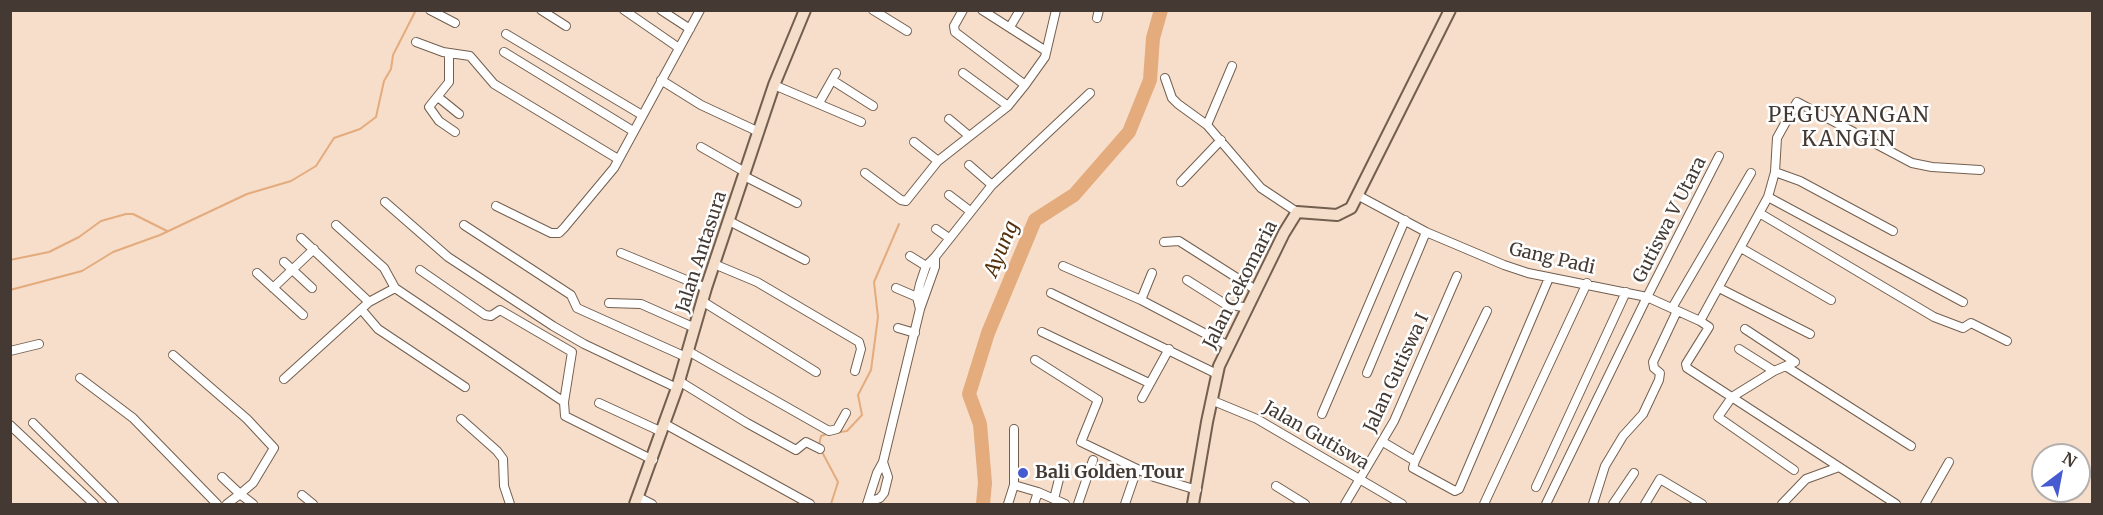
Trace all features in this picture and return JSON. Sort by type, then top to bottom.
[{"type":"street","points":[[541,10],[566,26]]},
{"type":"street","points":[[624,10],[679,48]]},
{"type":"street","points":[[661,10],[690,29]]},
{"type":"street","points":[[496,206],[551,233],[559,232],[593,195],[618,159],[700,10]]},
{"type":"street","name":"Jalan Antasura","points":[[637,501],[664,428],[706,288],[774,85],[805,10]]},
{"type":"street","points":[[873,10],[907,31]]},
{"type":"street","points":[[963,10],[954,26],[955,33],[1025,85]]},
{"type":"street","points":[[1011,27],[1020,10]]},
{"type":"street","points":[[865,173],[903,201],[938,161],[968,135],[1008,106],[1025,85],[1045,57],[1056,10]]},
{"type":"street","name":"Jalan Cekomaria","points":[[1193,504],[1217,374],[1227,345],[1245,308],[1297,212],[1343,214],[1359,196],[1450,10]]},
{"type":"street","points":[[435,11],[455,23]]},
{"type":"street","points":[[986,12],[1046,51]]},
{"type":"street","points":[[507,33],[642,115]]},
{"type":"street","points":[[416,42],[449,53],[470,56],[494,84],[618,159]]},
{"type":"street","points":[[504,52],[633,131]]},
{"type":"street","points":[[449,53],[449,82],[430,106],[430,111],[455,132]]},
{"type":"street","points":[[1207,125],[1232,66]]},
{"type":"street","points":[[963,73],[1008,106]]},
{"type":"street","points":[[819,103],[834,77],[873,106]]},
{"type":"street","points":[[1166,78],[1172,98],[1207,125],[1261,188],[1297,212]]},
{"type":"street","points":[[662,80],[701,105],[759,132]]},
{"type":"street","points":[[774,85],[861,122]]},
{"type":"street","points":[[920,309],[917,297],[926,266],[992,185],[1090,93]]},
{"type":"street","points":[[438,96],[459,114]]},
{"type":"street","points":[[1700,321],[1761,214],[1768,198],[1774,172],[1777,138],[1797,102],[1912,163],[1932,168],[1980,170]]},
{"type":"street","points":[[949,119],[968,135]]},
{"type":"street","points":[[1181,182],[1221,140]]},
{"type":"street","points":[[914,142],[938,161]]},
{"type":"street","points":[[700,147],[797,203]]},
{"type":"street","name":"Gutiswa V Utara","points":[[1546,504],[1719,156]]},
{"type":"street","points":[[969,165],[992,185]]},
{"type":"street","points":[[1774,172],[1800,181],[1893,231]]},
{"type":"street","points":[[1593,504],[1605,466],[1623,436],[1643,414],[1659,380],[1660,373],[1654,368],[1653,362],[1675,309],[1751,173]]},
{"type":"street","points":[[949,195],[970,211]]},
{"type":"street","name":"Gang Padi","points":[[1359,196],[1426,232],[1528,273],[1647,297],[1700,321],[1709,327],[1686,366],[1732,397]]},
{"type":"street","points":[[1768,198],[1963,302]]},
{"type":"street","points":[[385,202],[448,257],[584,344],[678,385],[796,450],[806,442],[820,449]]},
{"type":"street","points":[[1761,214],[1934,317],[1963,328],[1971,323],[2007,341]]},
{"type":"street","points":[[1322,414],[1405,220]]},
{"type":"street","points":[[729,221],[805,260]]},
{"type":"street","points":[[336,225],[384,268],[395,288],[564,402]]},
{"type":"street","points":[[464,225],[571,296],[577,308],[687,354],[829,431],[837,429],[846,413]]},
{"type":"street","points":[[936,229],[949,238]]},
{"type":"street","points":[[1367,373],[1426,232]]},
{"type":"street","points":[[301,237],[369,302]]},
{"type":"street","points":[[1164,242],[1179,242],[1256,290]]},
{"type":"street","points":[[1741,248],[1831,300]]},
{"type":"street","points":[[273,288],[314,249]]},
{"type":"street","points":[[621,253],[706,288]]},
{"type":"street","points":[[910,256],[926,266]]},
{"type":"street","points":[[868,503],[877,473],[883,462],[920,309],[935,267],[935,257]]},
{"type":"street","points":[[284,262],[312,288]]},
{"type":"street","points":[[714,264],[757,282],[859,342],[861,349],[855,370]]},
{"type":"street","points":[[1063,266],[1141,300],[1227,345]]},
{"type":"street","points":[[420,270],[484,315],[491,316],[500,310],[572,352],[564,402],[567,417],[653,460]]},
{"type":"street","points":[[257,273],[303,315]]},
{"type":"street","points":[[1141,300],[1152,273]]},
{"type":"street","name":"Jalan Gutiswa I","points":[[1344,504],[1383,442],[1457,276]]},
{"type":"street","points":[[1487,311],[1413,468],[1455,491],[1459,489],[1501,396],[1549,278]]},
{"type":"street","points":[[1187,280],[1225,304],[1245,308]]},
{"type":"street","points":[[1484,504],[1587,284]]},
{"type":"street","points":[[284,379],[369,302],[395,288]]},
{"type":"street","points":[[896,288],[917,297]]},
{"type":"street","points":[[1719,288],[1810,334]]},
{"type":"street","points":[[1536,487],[1626,292]]},
{"type":"street","points":[[1052,293],[1217,374]]},
{"type":"street","points":[[702,301],[816,372]]},
{"type":"street","points":[[609,303],[640,304],[695,328]]},
{"type":"street","points":[[361,309],[378,329],[465,387]]},
{"type":"street","points":[[898,328],[915,333]]},
{"type":"street","points":[[1745,329],[1795,359],[1794,363],[1774,371],[1732,397],[1719,412],[1719,419],[1794,470]]},
{"type":"street","points":[[1042,332],[1149,383]]},
{"type":"street","points":[[10,351],[39,344]]},
{"type":"street","points":[[1142,398],[1168,349]]},
{"type":"street","points":[[1739,349],[1774,371]]},
{"type":"street","points":[[173,355],[247,419],[274,448],[253,483],[227,504]]},
{"type":"street","points":[[1035,360],[1098,400],[1081,442],[1137,469],[1197,490]]},
{"type":"street","points":[[1787,367],[1911,446]]},
{"type":"street","points":[[80,378],[133,418],[217,504]]},
{"type":"street","points":[[1732,397],[1896,504]]},
{"type":"street","name":"Jalan Gutiswa","points":[[1211,400],[1257,419],[1402,504]]},
{"type":"street","points":[[599,403],[664,428],[810,504]]},
{"type":"street","points":[[461,419],[502,459],[504,486],[510,504]]},
{"type":"street","points":[[33,423],[114,504]]},
{"type":"street","points":[[10,425],[94,504]]},
{"type":"street","points":[[1008,504],[1014,485],[1014,429]]},
{"type":"street","points":[[1383,442],[1415,461]]},
{"type":"street","points":[[1078,504],[1093,460]]},
{"type":"street","points":[[868,503],[880,498],[884,493],[888,477],[883,462]]},
{"type":"street","points":[[1925,504],[1949,462]]},
{"type":"street","points":[[1054,499],[1062,467]]},
{"type":"street","points":[[1782,504],[1806,479],[1839,467]]},
{"type":"street","points":[[1125,504],[1137,469]]},
{"type":"street","points":[[1613,504],[1634,473]]},
{"type":"street","points":[[222,477],[254,504]]},
{"type":"street","points":[[1645,504],[1660,479],[1702,504]]},
{"type":"street","points":[[1014,485],[1038,492],[1065,504]]},
{"type":"street","points":[[1276,486],[1305,504]]},
{"type":"street","points":[[1034,504],[1038,492]]},
{"type":"street","points":[[302,495],[313,504]]},
{"type":"street","points":[[637,501],[652,504]]},
{"type":"waterway","points":[[10,290],[82,271],[113,252],[160,235],[247,194],[291,181],[316,166],[334,138],[360,129],[376,117],[384,81],[391,69],[393,55],[416,10]]},
{"type":"waterway","name":"Ayung","points":[[983,504],[985,483],[980,424],[969,394],[988,333],[1035,220],[1074,195],[1129,132],[1150,80],[1153,38],[1161,10]]},
{"type":"waterway","points":[[10,260],[49,252],[79,237],[101,221],[126,214],[133,214],[167,231]]},
{"type":"waterway","points":[[834,433],[847,431],[862,415],[858,395],[871,370],[878,317],[874,282],[899,224]]},
{"type":"waterway","points":[[819,445],[821,436],[829,433]]},
{"type":"waterway","points":[[821,450],[838,482],[831,504]]},
{"type":"place","name":"Bali Golden Tour","points":[[1023,473]]},
{"type":"district","name":"PEGUYANGAN KANGIN","points":[[1849,128]]}]
